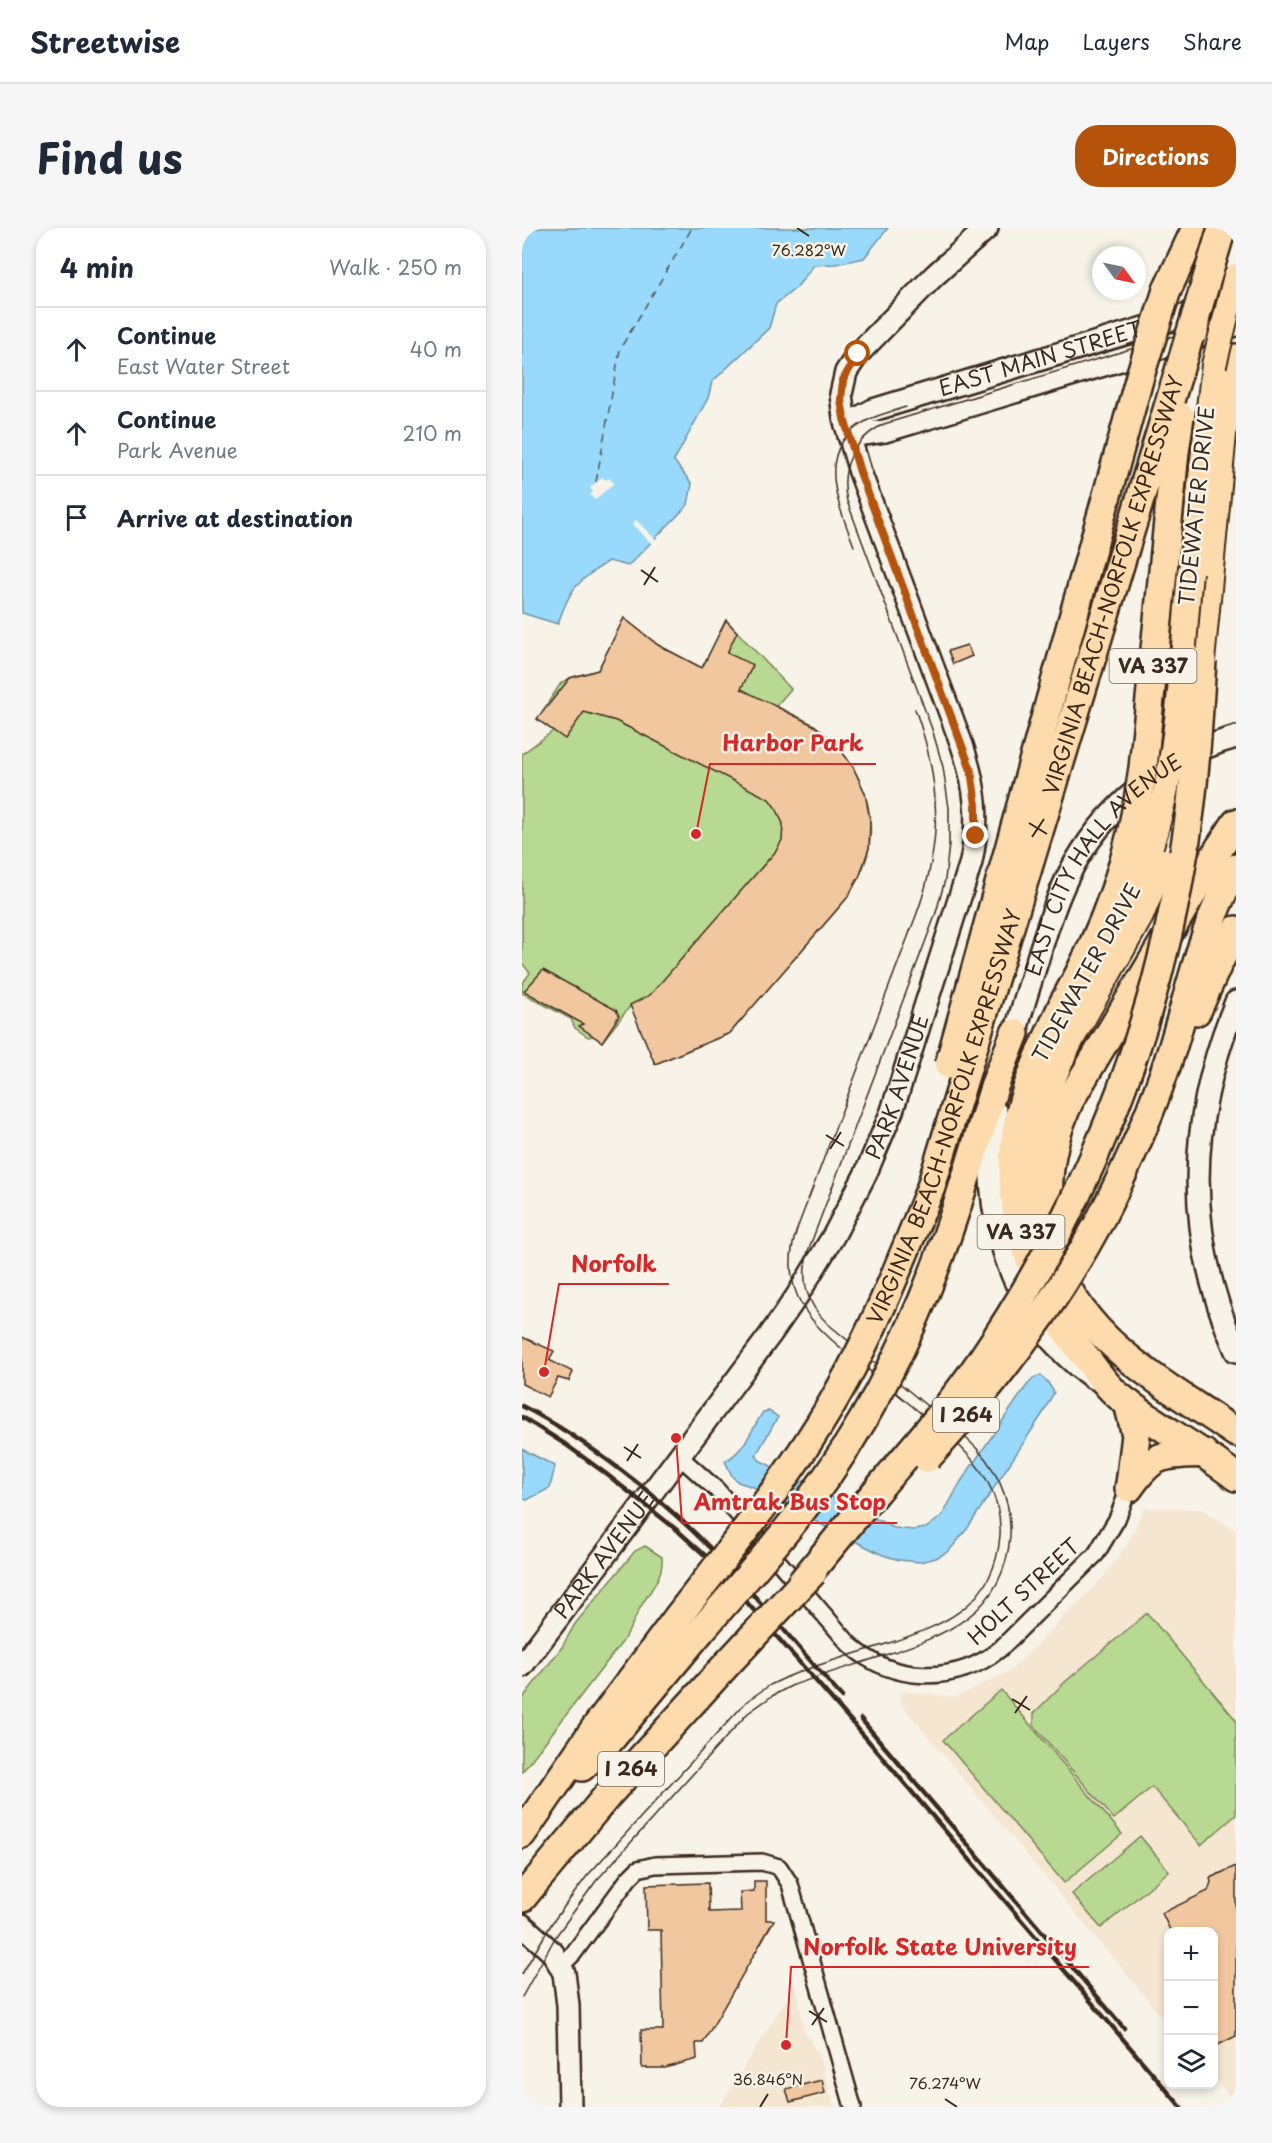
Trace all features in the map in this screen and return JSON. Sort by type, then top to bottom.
[{"type":"highway","points":[[886,1295],[1140,376],[1167,290],[1196,228]]},
{"type":"highway","name":"I 264","points":[[1196,315],[1222,228]]},
{"type":"highway","name":"VA 337","points":[[1072,1009],[1086,962],[1120,878],[1136,813],[1143,768],[1174,452],[1196,315]]},
{"type":"highway","name":"VIRGINIA BEACH-NORFOLK EXPRESSWAY","points":[[529,1823],[595,1728],[688,1626],[755,1516],[824,1417],[854,1364],[886,1295],[931,1187],[1196,315]]},
{"type":"highway","points":[[801,1583],[934,1423],[984,1357],[1046,1256],[1101,1142],[1137,1047],[1159,974],[1173,912],[1191,806],[1202,661]]},
{"type":"highway","name":"VA 337","points":[[1058,1268],[1048,1197],[1052,1153],[1063,1116],[1236,823]]},
{"type":"highway","name":"I 264","points":[[530,1888],[613,1788],[801,1583],[886,1503],[984,1394],[1046,1310],[1099,1222],[1123,1174],[1153,1103],[1171,1051],[1205,936],[1219,899],[1236,868]]},
{"type":"highway","points":[[1153,1103],[1236,930]]},
{"type":"highway","name":"TIDEWATER DRIVE","points":[[1072,1009],[1044,1045],[1027,1086],[1016,1130],[1013,1174],[1017,1218],[1029,1258],[1055,1315],[1080,1351],[1123,1399],[1236,1477]]},
{"type":"highway","points":[[688,1626],[793,1522],[831,1471],[881,1390],[910,1331],[937,1266],[995,1084],[1015,1033]]},
{"type":"highway","name":"TIDEWATER DRIVE","points":[[1058,1268],[1089,1319],[1116,1348],[1236,1432]]},
{"type":"highway","points":[[1123,1399],[1136,1436],[1129,1488]]},
{"type":"highway","points":[[1129,1488],[1152,1460],[1168,1456],[1204,1453]]},
{"type":"main road","name":"PARK AVENUE","points":[[522,1666],[797,1296],[825,1252],[858,1191],[901,1086],[974,849],[977,812],[971,770],[860,472],[848,431],[841,394],[843,380],[852,363],[867,345],[934,276],[987,228]]},
{"type":"main road","name":"TIDEWATER DRIVE","points":[[1072,1009],[1141,916],[1164,858],[1178,801],[1202,661],[1200,573],[1202,450],[1230,360],[1236,276]]},
{"type":"main road","name":"EAST MAIN STREET","points":[[848,431],[873,410],[1236,300]]},
{"type":"main road","name":"EAST MAIN STREET","points":[[848,431],[885,431],[1236,325]]},
{"type":"main road","name":"TIDEWATER DRIVE","points":[[1058,1268],[1047,1244],[1036,1206],[1035,1147],[1039,1117],[1059,1061],[1072,1009],[1120,920],[1140,876],[1156,831],[1166,786],[1200,573]]},
{"type":"main road","name":"EAST CITY HALL AVENUE","points":[[1123,1399],[1068,1358],[1037,1321],[1020,1292],[1001,1240],[992,1196],[992,1143],[998,1104],[1015,1033],[1054,909],[1068,876],[1095,833],[1127,798],[1164,770],[1200,750],[1236,737]]},
{"type":"main road","points":[[1236,1002],[1220,1046],[1207,1095],[1198,1145],[1197,1188],[1198,1212],[1207,1266],[1219,1310],[1236,1351]]},
{"type":"main road","points":[[522,1925],[553,1953],[561,1966],[567,1993],[570,2107]]},
{"type":"street","name":"HOLT STREET","points":[[679,1456],[717,1490],[831,1625],[855,1650],[875,1664],[899,1672],[915,1674],[935,1675],[962,1671],[983,1661],[1000,1649],[1096,1554],[1117,1519],[1129,1488]]},
{"type":"street","points":[[561,1966],[573,1954],[638,1869],[655,1865],[770,1863],[779,1867],[790,1884],[853,2107]]},
{"type":"shaded area","points":[[1144,1508],[1201,1509],[1236,1531],[1236,2104],[1218,2082],[1218,1927],[1164,1927],[1164,2019],[901,1704],[901,1691],[956,1697],[1010,1671],[1101,1580],[1127,1545]]},
{"type":"shaded area","points":[[796,1984],[804,2030],[821,2060],[834,2107],[719,2107]]},
{"type":"green space","points":[[624,618],[658,645],[702,668],[726,620],[791,689],[776,706],[817,727],[830,738],[851,765],[866,796],[871,830],[866,861],[847,898],[730,1033],[655,1064],[631,1005],[602,1042],[593,1036],[588,1037],[575,1028],[571,1019],[522,993],[522,984],[530,973],[522,963],[522,754],[553,731],[537,719],[561,683],[598,670]]},
{"type":"green space","points":[[645,1546],[662,1557],[662,1565],[654,1586],[623,1641],[522,1772],[522,1699],[562,1647],[575,1624],[635,1551]]},
{"type":"green space","points":[[1147,1613],[1236,1720],[1236,1815],[1201,1845],[1152,1787],[1114,1819],[1034,1726],[1034,1713],[1065,1682]]},
{"type":"green space","points":[[1001,1690],[1122,1834],[1064,1883],[943,1740]]},
{"type":"green space","points":[[1140,1836],[1169,1871],[1101,1928],[1072,1894]]},
{"type":"water","points":[[522,228],[888,228],[864,258],[836,264],[814,265],[797,287],[776,304],[769,328],[712,382],[708,398],[674,461],[692,484],[688,505],[628,566],[609,561],[582,580],[571,593],[558,624],[522,613]]},
{"type":"water","points":[[1040,1375],[1054,1392],[1043,1413],[967,1529],[949,1551],[936,1558],[920,1562],[899,1560],[883,1555],[818,1523],[762,1490],[738,1482],[732,1476],[725,1461],[732,1457],[747,1440],[763,1412],[769,1411],[778,1417],[756,1455],[759,1460],[894,1528],[913,1530],[926,1528],[942,1516],[960,1483],[1025,1388],[1033,1378]]},
{"type":"water","points":[[522,1449],[555,1466],[550,1488],[527,1500],[522,1499]]},
{"type":"pier","points":[[602,477],[606,480],[609,478],[614,483],[595,500],[590,495],[593,492],[590,488]]},
{"type":"pier","points":[[636,520],[657,541],[653,545],[632,524]]},
{"type":"building","points":[[624,618],[658,645],[702,668],[726,620],[737,632],[727,653],[753,665],[741,689],[815,726],[837,745],[853,767],[865,793],[870,820],[869,848],[860,875],[847,898],[730,1033],[655,1064],[630,1005],[650,995],[776,851],[782,840],[783,824],[769,799],[616,721],[584,712],[565,739],[537,719],[570,678],[598,670]]},
{"type":"building","points":[[967,645],[972,656],[953,664],[948,651]]},
{"type":"building","points":[[543,970],[616,1010],[619,1016],[602,1042],[579,1026],[583,1024],[524,991]]},
{"type":"building","points":[[522,1337],[554,1351],[549,1360],[573,1372],[569,1381],[558,1378],[548,1397],[522,1384]]},
{"type":"building","points":[[1236,1866],[1236,2036],[1218,2045],[1218,1927],[1169,1927],[1162,1913],[1208,1891],[1210,1878]]},
{"type":"building","points":[[754,1881],[766,1881],[766,1920],[774,1920],[703,2043],[696,2043],[697,2059],[665,2068],[642,2068],[641,2030],[663,2030],[661,1930],[647,1930],[646,1885],[708,1883],[709,1912],[741,1911],[740,1892],[754,1891]]},
{"type":"building","points":[[822,2080],[825,2093],[790,2102],[786,2089]]},
{"type":"ferry route","points":[[596,482],[620,349],[692,228]]},
{"type":"tram line","points":[[522,1997],[556,1936],[596,1881],[748,1713],[791,1686],[906,1648],[949,1629],[984,1603],[996,1585],[1005,1563],[1010,1536],[1008,1508],[1000,1483],[986,1459],[967,1439],[828,1324],[814,1308],[805,1282],[808,1251],[935,916],[945,880],[949,844],[949,808],[943,767],[932,729],[847,501],[845,477],[851,456],[864,438],[884,424],[1236,317]]},
{"type":"tram line","points":[[854,546],[836,493],[835,460],[841,444],[852,431],[870,419],[906,407]]},
{"type":"tram line","points":[[522,1974],[552,1923],[587,1876],[747,1701],[770,1685],[787,1677],[905,1638],[945,1621],[962,1610],[976,1596],[988,1580],[996,1560],[1000,1520],[993,1492],[979,1468],[950,1437],[835,1343],[820,1328],[797,1295],[792,1276],[791,1254],[797,1229],[917,913],[931,861],[935,836],[934,786],[924,735],[915,709]]},
{"type":"railway","points":[[522,1406],[598,1453],[694,1532],[731,1569],[842,1697]]},
{"type":"railway","points":[[522,1417],[605,1473],[677,1530],[708,1558],[865,1737],[1181,2107]]},
{"type":"railway","points":[[861,1719],[1124,2028]]},
{"type":"place","name":"Harbor Park","points":[[696,834]]},
{"type":"place","name":"Norfolk","points":[[544,1372]]},
{"type":"place","name":"Amtrak Bus Stop","points":[[676,1438]]},
{"type":"place","name":"Norfolk State University","points":[[786,2045]]},
{"type":"route","points":[[858,354],[843,380],[842,411],[860,472],[971,770],[976,805],[976,836]]}]
